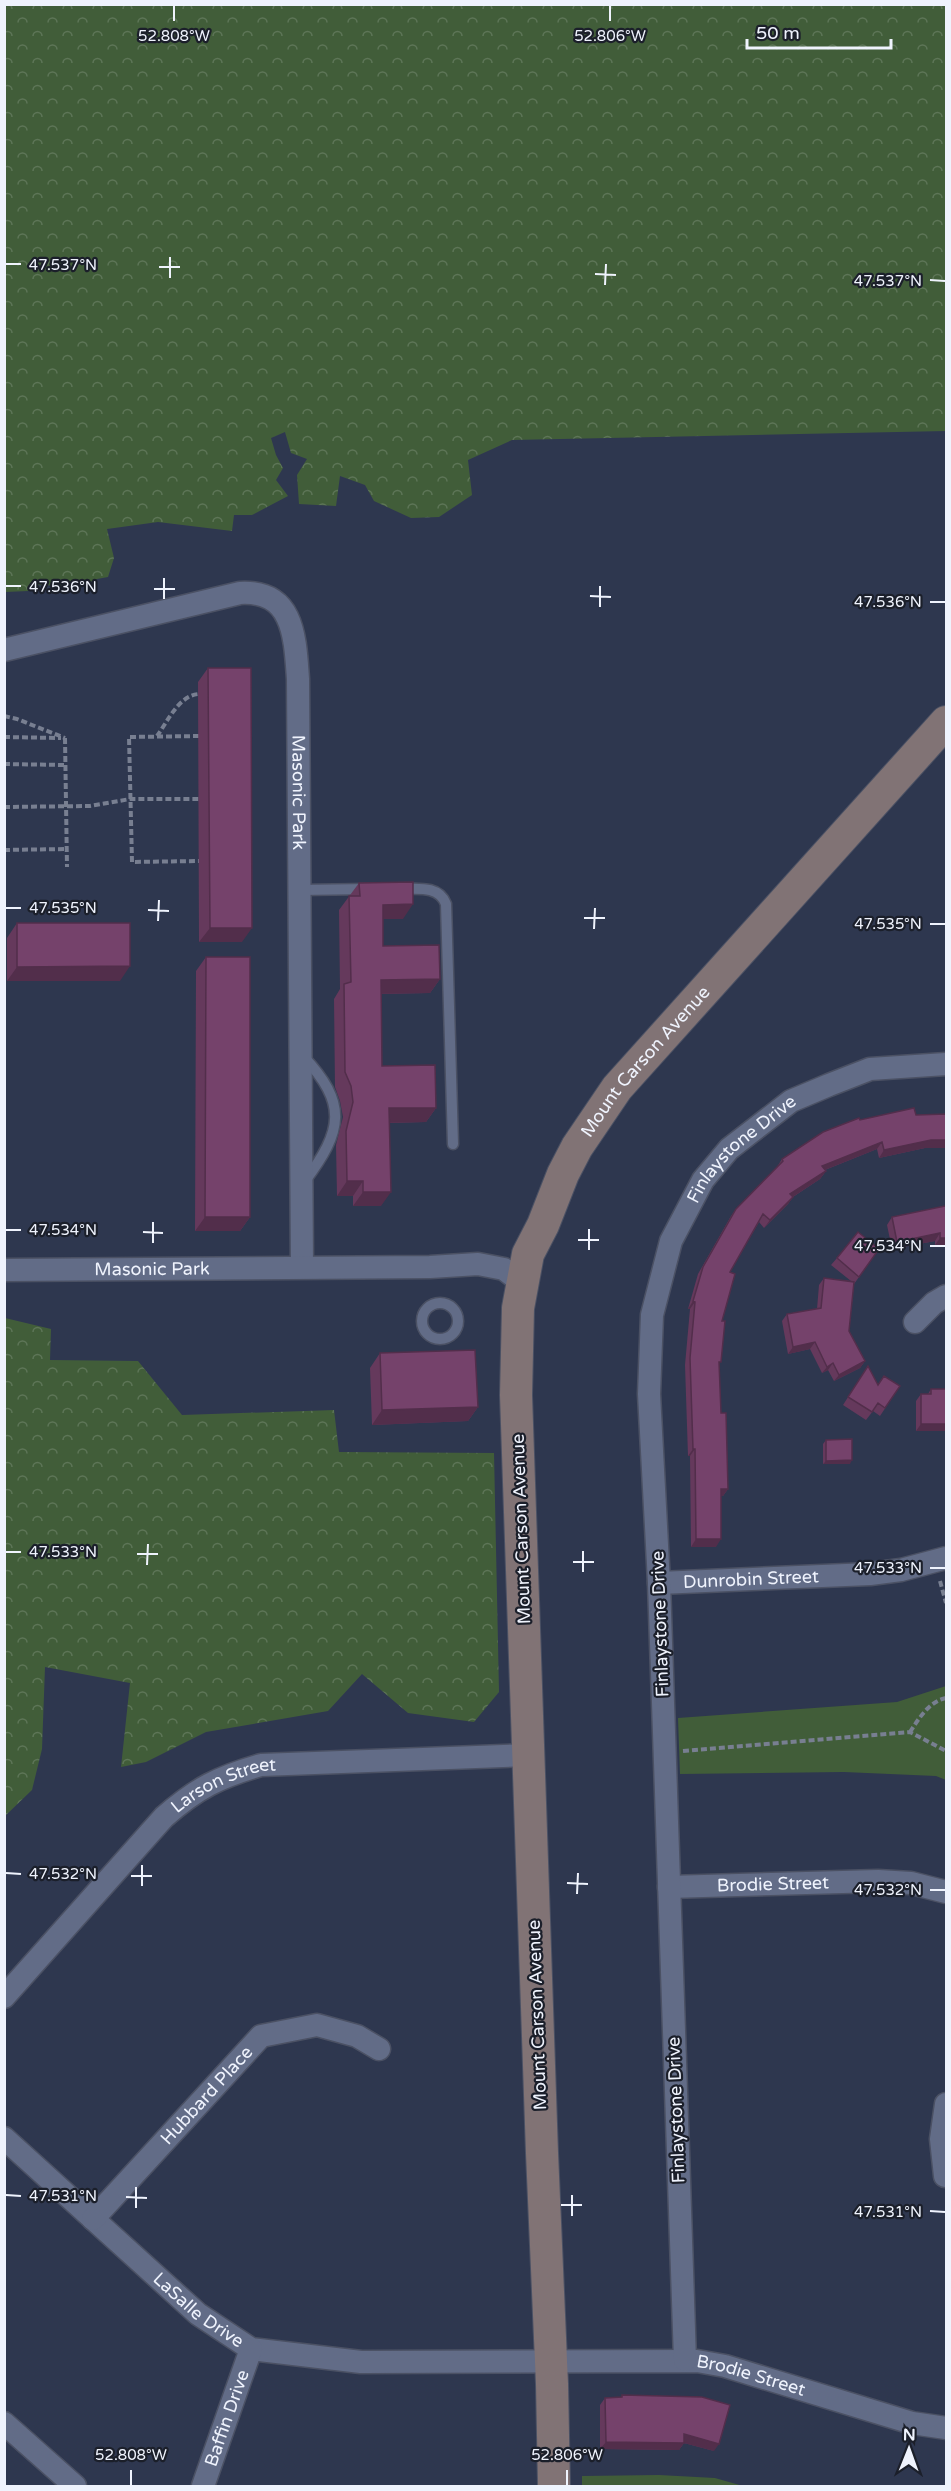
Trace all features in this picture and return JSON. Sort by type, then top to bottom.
[{"type":"main road","name":"Mount Carson Avenue","points":[[554,2487],[516,1395],[516,1351],[522,1284],[528,1254],[543,1225],[563,1174],[593,1119],[616,1088],[946,722]]},
{"type":"street","name":"Masonic Park","points":[[4,650],[223,595],[250,592],[277,602],[288,619],[296,655],[302,1267]]},
{"type":"street","name":"Finlaystone Drive","points":[[685,2360],[659,1583],[649,1394],[652,1315],[671,1241],[703,1180],[729,1149],[791,1101],[870,1069],[946,1064]]},
{"type":"street","name":"Masonic Park","points":[[4,1270],[430,1267],[478,1264],[504,1269],[522,1284]]},
{"type":"street","points":[[915,1322],[934,1303],[946,1296]]},
{"type":"street","name":"Dunrobin Street","points":[[659,1583],[870,1574],[901,1570],[946,1558]]},
{"type":"street","name":"Larson Street","points":[[4,1997],[164,1817],[188,1795],[225,1775],[261,1765],[529,1755]]},
{"type":"street","name":"Brodie Street","points":[[669,1887],[878,1881],[911,1883],[946,1892]]},
{"type":"street","name":"Hubbard Place","points":[[93,2219],[261,2036],[317,2025],[357,2036],[379,2049]]},
{"type":"street","points":[[945,2176],[941,2139],[946,2104]]},
{"type":"street","name":"LaSalle Drive","points":[[4,2138],[198,2314],[250,2349],[362,2362],[551,2362]]},
{"type":"street","name":"Baffin Drive","points":[[203,2487],[250,2349]]},
{"type":"street","name":"Brodie Street","points":[[551,2362],[685,2360],[718,2364],[912,2423],[946,2428]]},
{"type":"street","points":[[4,2423],[75,2487]]},
{"type":"lane","points":[[299,890],[432,890],[441,895],[446,904],[453,1144]]},
{"type":"lane","points":[[300,1053],[329,1090],[334,1122],[331,1142],[301,1186]]},
{"type":"path","points":[[157,736],[184,699],[190,695],[199,694]]},
{"type":"path","points":[[4,716],[65,738]]},
{"type":"path","points":[[199,736],[129,736],[132,862],[199,861]]},
{"type":"path","points":[[4,737],[65,738]]},
{"type":"path","points":[[65,738],[66,867]]},
{"type":"path","points":[[4,764],[65,765]]},
{"type":"path","points":[[4,807],[90,806],[130,799],[199,799]]},
{"type":"path","points":[[4,850],[66,849]]},
{"type":"path","points":[[910,1732],[923,1712],[946,1698]]},
{"type":"path","points":[[664,1753],[910,1732],[946,1751]]},
{"type":"green space","points":[[5,4],[946,5],[946,431],[512,440],[468,460],[472,495],[439,517],[411,518],[374,501],[365,485],[340,476],[336,506],[299,504],[297,475],[307,459],[291,453],[285,432],[271,438],[283,468],[276,480],[288,496],[252,515],[234,515],[232,531],[158,522],[107,529],[114,558],[108,577],[81,586],[34,585],[28,591],[5,592]]},
{"type":"green space","points":[[5,1318],[51,1329],[50,1360],[138,1361],[182,1415],[334,1410],[339,1452],[494,1453],[499,1692],[474,1722],[408,1713],[362,1674],[328,1711],[206,1732],[146,1762],[121,1767],[130,1683],[45,1667],[42,1749],[32,1790],[5,1816]]},
{"type":"green space","points":[[946,1686],[946,1780],[936,1776],[844,1772],[680,1774],[678,1718],[897,1702]]},
{"type":"green space","points":[[659,2475],[715,2478],[743,2486],[582,2486],[582,2476]]},
{"type":"building","points":[[208,668],[251,668],[252,928],[210,928]]},
{"type":"building","points":[[413,882],[413,904],[383,905],[383,946],[439,945],[440,979],[381,980],[382,1066],[435,1065],[436,1108],[389,1108],[391,1192],[363,1192],[363,1181],[347,1181],[346,1131],[353,1102],[351,1086],[345,1072],[344,984],[351,982],[349,896],[360,896],[359,883]]},
{"type":"building","points":[[17,923],[130,923],[130,966],[17,967]]},
{"type":"building","points":[[206,957],[250,957],[250,1217],[205,1217]]},
{"type":"building","points":[[914,1108],[916,1115],[946,1114],[946,1140],[931,1140],[884,1150],[882,1142],[822,1166],[826,1171],[790,1194],[793,1197],[770,1220],[763,1214],[730,1272],[735,1274],[722,1321],[725,1321],[721,1362],[719,1362],[721,1413],[726,1413],[728,1489],[721,1489],[721,1539],[696,1539],[695,1449],[693,1449],[690,1358],[695,1302],[693,1301],[703,1267],[736,1209],[783,1161],[782,1159],[823,1132],[859,1118],[860,1120]]},
{"type":"building","points":[[946,1206],[946,1238],[940,1238],[940,1233],[897,1242],[892,1217]]},
{"type":"building","points":[[858,1232],[879,1249],[859,1277],[837,1258]]},
{"type":"building","points":[[824,1278],[854,1282],[849,1331],[865,1361],[839,1375],[833,1363],[827,1367],[815,1342],[793,1347],[787,1314],[821,1308]]},
{"type":"building","points":[[475,1350],[478,1407],[382,1410],[380,1353]]},
{"type":"building","points":[[868,1366],[878,1385],[884,1376],[900,1386],[885,1408],[878,1403],[872,1412],[848,1397]]},
{"type":"building","points":[[931,1389],[946,1389],[946,1424],[921,1424],[921,1394],[931,1394]]},
{"type":"building","points":[[852,1439],[852,1460],[826,1461],[826,1440]]},
{"type":"building","points":[[622,2395],[702,2397],[730,2405],[719,2444],[684,2434],[684,2443],[606,2442],[605,2398],[622,2397]]}]
